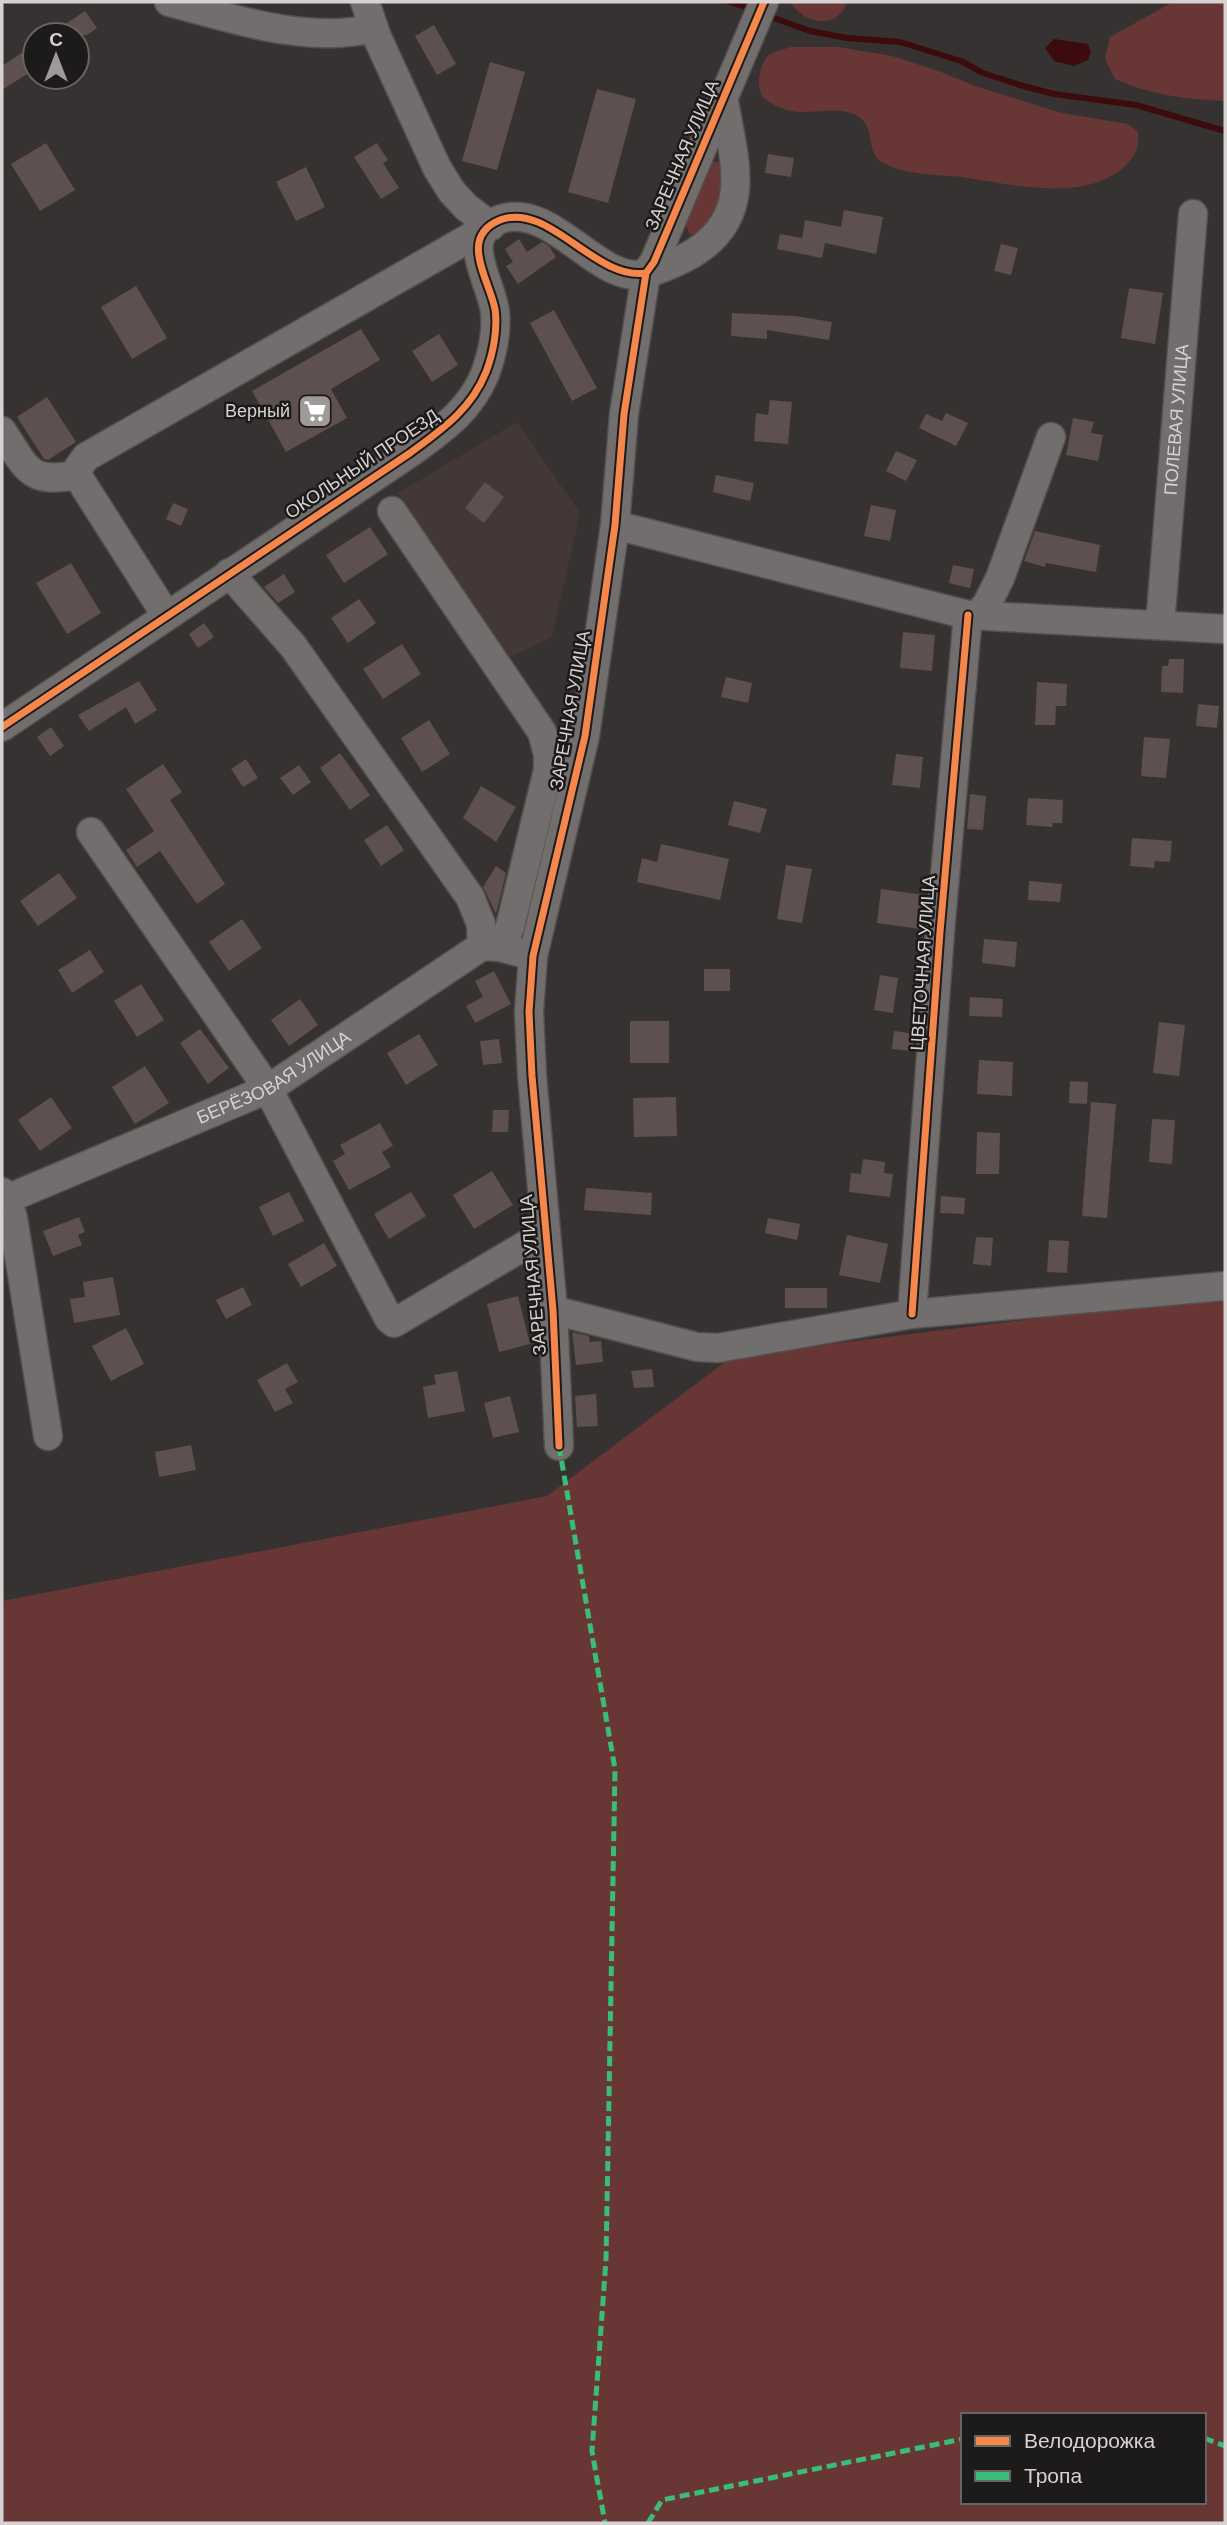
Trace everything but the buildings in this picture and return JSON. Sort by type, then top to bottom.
[{"type":"street","points":[[169,2],[260,25],[316,33],[374,29]]},
{"type":"street","points":[[365,2],[374,29],[437,168],[452,192],[488,228]]},
{"type":"street","name":"ЗАРЕЧНАЯ УЛИЦА","points":[[559,1446],[553,1310],[532,1076],[529,1012],[533,956],[585,736],[615,525],[625,414],[646,273],[654,262],[764,2]]},
{"type":"street","points":[[166,615],[77,475],[78,468],[86,457],[502,219],[523,218],[547,225],[617,270],[635,275],[687,257],[712,241],[735,203],[736,183],[724,101]]},
{"type":"street","name":"ПОЛЕВАЯ УЛИЦА","points":[[1160,625],[1193,215]]},
{"type":"street","name":"ОКОЛЬНЫЙ ПРОЕЗД","points":[[2,727],[453,422],[474,398],[486,372],[495,339],[495,312],[489,285],[478,258],[477,246],[488,228]]},
{"type":"street","points":[[2,431],[29,470],[38,477],[54,479],[77,475]]},
{"type":"street","points":[[973,616],[987,604],[1000,578],[1051,437]]},
{"type":"street","points":[[392,511],[542,732],[548,754],[548,770],[513,914],[491,947]]},
{"type":"street","points":[[615,525],[973,616],[1225,629]]},
{"type":"street","points":[[229,573],[293,646],[470,897],[491,947]]},
{"type":"street","name":"ЦВЕТОЧНАЯ УЛИЦА","points":[[912,1314],[940,932],[973,616]]},
{"type":"street","points":[[91,832],[268,1089],[389,1319],[394,1323],[546,1233]]},
{"type":"street","points":[[491,947],[533,956]]},
{"type":"street","name":"БЕРЁЗОВАЯ УЛИЦА","points":[[3,1198],[268,1089],[464,956],[491,947]]},
{"type":"street","points":[[3,1198],[13,1218],[48,1436]]},
{"type":"street","points":[[553,1310],[697,1347],[718,1348],[912,1314],[1225,1286]]},
{"type":"shaded area","points":[[790,2],[847,3],[835,18],[820,21],[796,10]]},
{"type":"shaded area","points":[[1173,2],[1225,2],[1225,101],[1168,95],[1115,79],[1105,59],[1110,37]]},
{"type":"shaded area","points":[[1054,39],[1088,44],[1091,51],[1088,60],[1074,66],[1054,61],[1045,48]]},
{"type":"shaded area","points":[[791,47],[838,47],[892,56],[1061,113],[1128,124],[1138,132],[1136,150],[1126,165],[1109,177],[1069,188],[1025,187],[902,170],[877,158],[865,123],[851,113],[795,112],[764,98],[759,87],[763,62],[770,54]]},
{"type":"shaded area","points":[[712,162],[721,162],[730,170],[711,227],[690,235],[685,222],[701,178]]},
{"type":"shaded area","points":[[517,422],[580,513],[552,637],[510,657],[398,493]]},
{"type":"shaded area","points":[[1225,1295],[1225,2523],[2,2523],[2,1601],[547,1496],[733,1356]]},
{"type":"waterway","points":[[730,2],[755,10]]},
{"type":"waterway","points":[[768,16],[810,31],[847,38],[900,42],[961,61],[983,73],[1023,86],[1054,94],[1136,105],[1225,131]]},
{"type":"marked path","points":[[559,1446],[615,1769],[606,2260],[592,2451],[605,2523]]},
{"type":"marked path","points":[[648,2523],[662,2500],[961,2439]]},
{"type":"marked path","points":[[1206,2439],[1225,2446]]},
{"type":"cycle path","points":[[559,1446],[553,1310],[532,1076],[529,1012],[533,956],[585,736],[615,525],[624,414],[646,273],[654,262],[764,2]]},
{"type":"cycle path","points":[[2,727],[410,453],[464,408],[480,385],[489,365],[494,341],[495,309],[478,248],[487,227],[500,220],[518,217],[536,221],[609,265],[627,272],[646,273]]},
{"type":"cycle path","points":[[912,1314],[940,932],[968,615]]},
{"type":"place","name":"Верный","points":[[315,411]]}]
